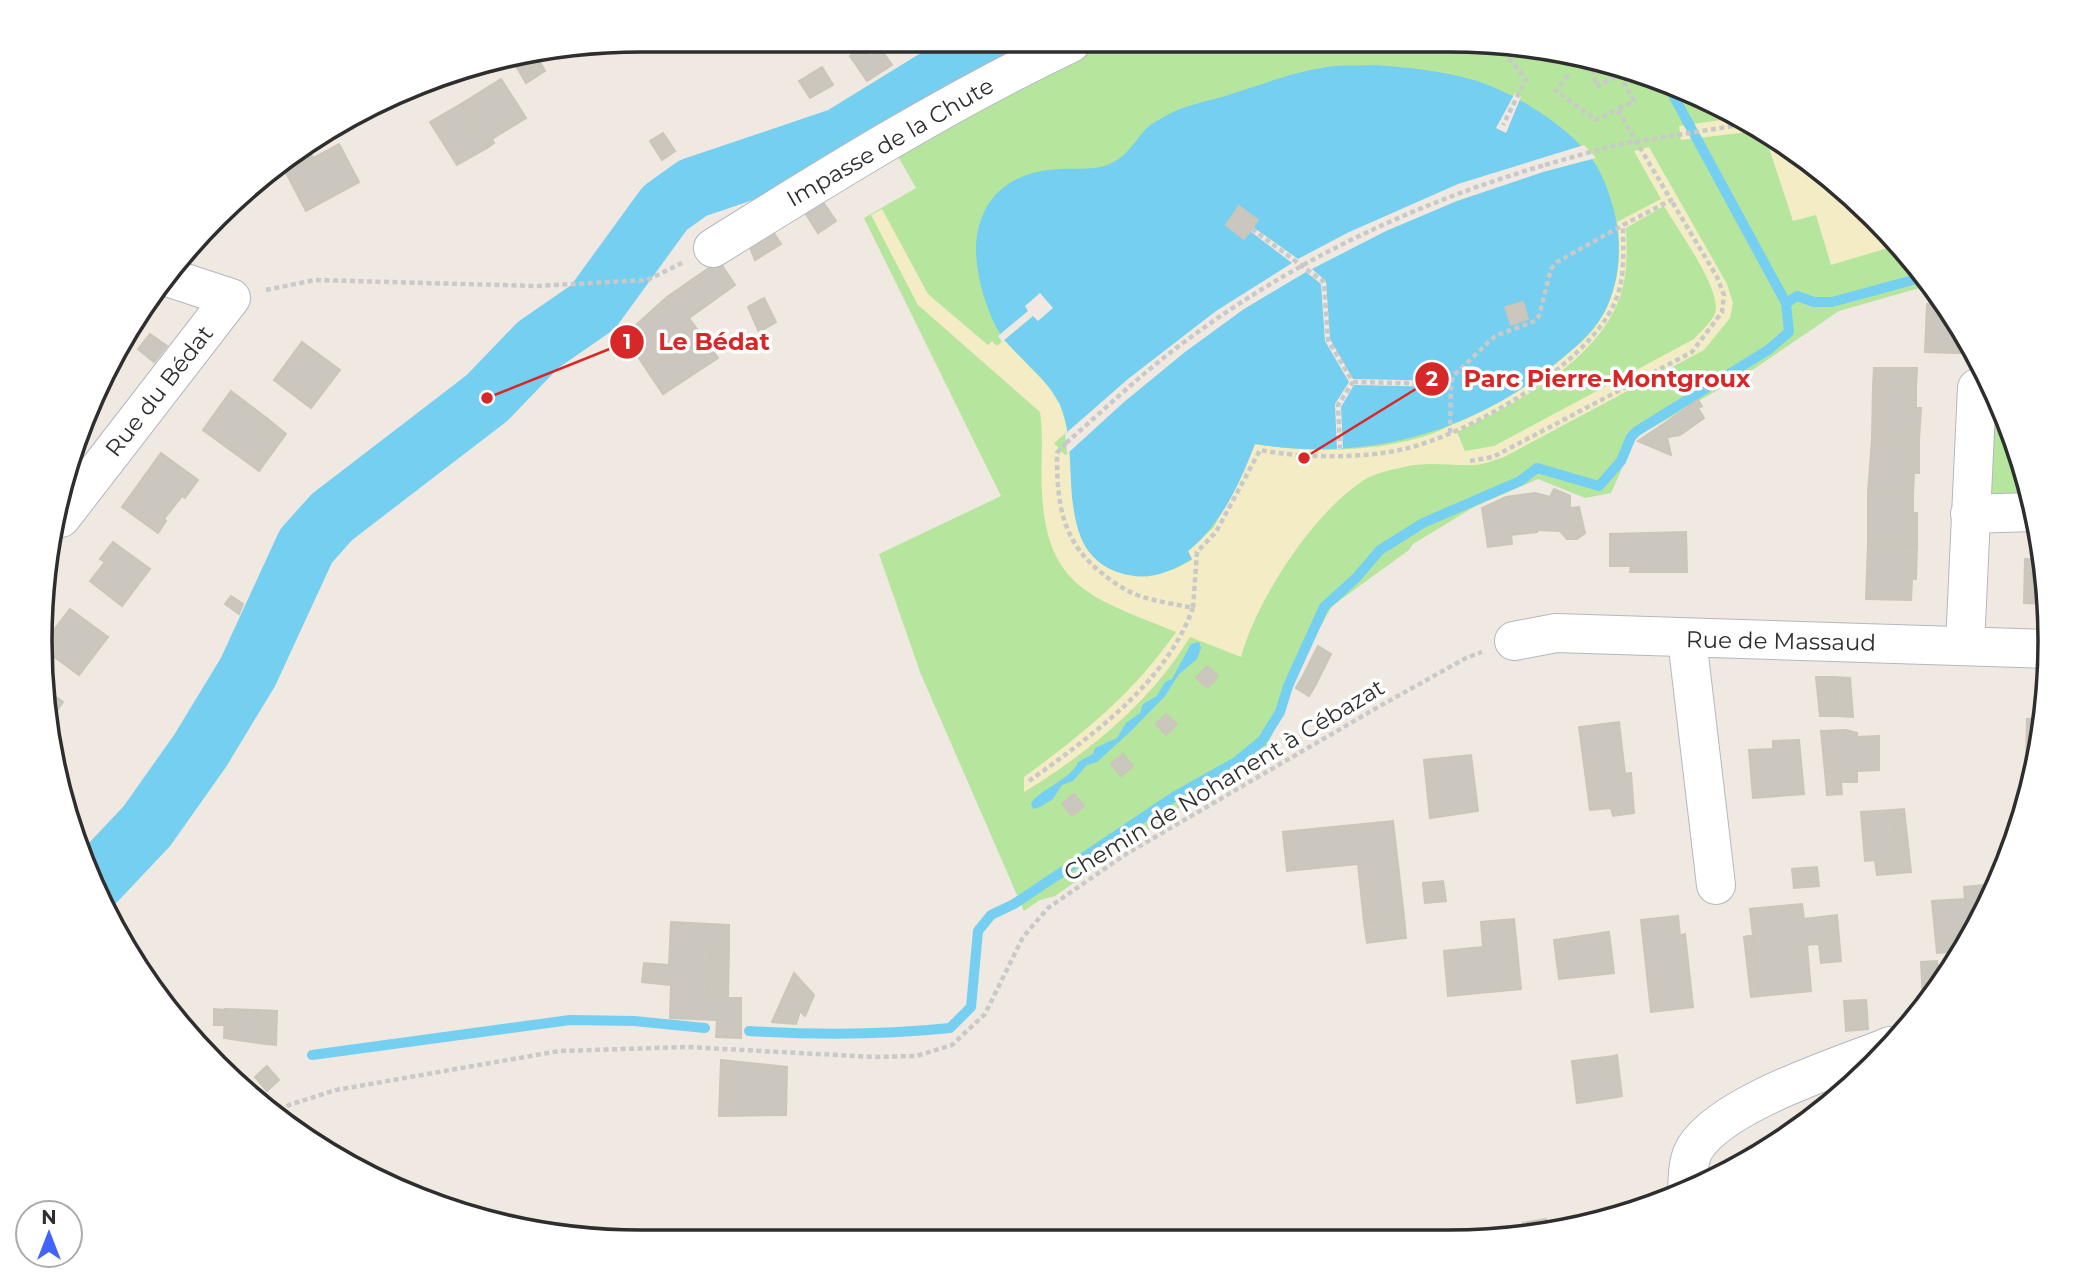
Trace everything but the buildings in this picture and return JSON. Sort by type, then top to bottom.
[{"type":"street","name":"Impasse de la Chute","points":[[713,248],[845,166],[1013,71],[1052,52]]},
{"type":"street","points":[[176,280],[231,298]]},
{"type":"street","name":"Rue du Bédat","points":[[68,508],[231,298]]},
{"type":"street","points":[[1965,645],[1977,387],[1981,387]]},
{"type":"street","points":[[1970,514],[2024,512]]},
{"type":"street","name":"Rue de Massaud","points":[[1514,641],[1556,634],[2038,649]]},
{"type":"street","points":[[1687,639],[1716,885]]},
{"type":"street","points":[[1687,1180],[1694,1150],[1708,1132],[1736,1112],[1772,1094],[1869,1054]]},
{"type":"path","points":[[1503,125],[1526,79],[1508,56]]},
{"type":"path","points":[[1593,71],[1596,86],[1616,77]]},
{"type":"path","points":[[1568,75],[1556,91],[1596,120],[1634,101],[1622,79]]},
{"type":"path","points":[[1470,461],[1493,457],[1692,352],[1722,312],[1724,295],[1717,277],[1617,109]]},
{"type":"path","points":[[1193,608],[1140,596],[1117,585],[1084,559],[1064,523],[1057,453],[1066,443],[1183,343],[1302,265],[1358,235],[1452,195],[1590,151],[1734,126]]},
{"type":"path","points":[[1450,433],[1453,376],[1495,336],[1535,321],[1551,269],[1557,262],[1671,200]]},
{"type":"path","points":[[1029,781],[1109,721],[1175,648],[1193,608],[1197,552],[1216,532],[1260,450],[1290,456],[1343,456],[1404,449],[1450,433],[1534,387],[1592,337],[1616,301],[1624,263],[1623,225]]},
{"type":"path","points":[[1252,229],[1324,282],[1328,340],[1353,382]]},
{"type":"path","points":[[231,298],[315,280],[537,286],[647,280]]},
{"type":"path","points":[[1353,382],[1446,384]]},
{"type":"path","points":[[1340,448],[1338,405],[1353,382]]},
{"type":"path","name":"Chemin de Nohanent à Cébazat","points":[[283,1109],[336,1090],[559,1051],[687,1047],[874,1057],[916,1056],[952,1045],[985,1014],[1023,937],[1048,908],[1126,854],[1378,707],[1466,658],[1514,641]]},
{"type":"green space","points":[[1084,52],[1450,52],[1526,58],[1602,73],[1675,97],[1744,131],[1777,152],[1808,174],[1866,225],[1920,288],[1839,311],[1751,371],[1636,437],[1611,493],[1585,498],[1538,479],[1474,507],[1413,544],[1409,550],[1332,606],[1306,653],[1262,758],[1210,786],[1055,896],[1040,900],[1024,911],[920,672],[879,554],[1001,496],[864,218],[916,188],[896,153],[1052,65]]},
{"type":"green space","points":[[1994,415],[2020,496],[1995,500],[1984,491]]},
{"type":"sand","points":[[1723,120],[1746,132],[1681,140],[1679,126]]},
{"type":"sand","points":[[1649,147],[1727,284],[1733,303],[1730,318],[1704,350],[1504,457],[1477,465],[1413,465],[1373,475],[1364,480],[1326,513],[1289,559],[1260,610],[1241,657],[1190,637],[1157,683],[1116,724],[1048,777],[1024,792],[1024,777],[1125,694],[1176,632],[1100,599],[1081,587],[1066,571],[1054,551],[1046,526],[1042,493],[1040,412],[918,305],[871,215],[882,209],[928,294],[988,345],[992,341],[997,346],[1004,340],[1050,388],[1060,404],[1068,431],[1054,443],[1065,455],[1070,452],[1072,499],[1146,577],[1175,569],[1192,560],[1188,551],[1214,527],[1254,444],[1321,450],[1367,448],[1413,440],[1460,420],[1579,344],[1601,319],[1614,288],[1619,255],[1617,222],[1661,199],[1634,151]],"holes":[[[1664,206],[1697,259],[1712,290],[1716,303],[1715,313],[1706,327],[1694,339],[1494,446],[1465,451],[1457,432],[1528,394],[1552,378],[1593,342],[1609,321],[1620,297],[1627,254],[1626,228]]]},
{"type":"sand","points":[[1768,147],[1838,199],[1887,248],[1831,265],[1816,215],[1793,221]]},
{"type":"water","points":[[1372,65],[1438,72],[1477,81],[1509,94],[1543,114],[1574,139],[1596,165],[1605,183],[1617,227],[1618,265],[1604,313],[1586,337],[1549,369],[1516,392],[1446,427],[1409,438],[1334,449],[1255,444],[1243,474],[1220,516],[1200,541],[1188,551],[1192,559],[1156,575],[1137,576],[1117,572],[1097,560],[1083,543],[1072,498],[1069,449],[1060,405],[1043,380],[1002,336],[990,312],[976,257],[979,228],[984,213],[1001,190],[1027,175],[1060,169],[1106,166],[1118,160],[1149,126],[1183,108],[1306,71],[1335,66]]},
{"type":"water","points":[[1199,642],[1201,648],[1197,659],[1179,674],[1165,696],[1131,731],[1097,762],[1087,765],[1073,781],[1062,785],[1053,799],[1033,809],[1031,803],[1070,773],[1078,762],[1093,754],[1095,748],[1117,738],[1126,723],[1140,713],[1143,704],[1157,696],[1165,682],[1172,679],[1191,644]]},
{"type":"pier","points":[[1515,93],[1521,97],[1506,133],[1496,128]]},
{"type":"pier","points":[[1584,145],[1596,158],[1543,172],[1457,201],[1386,231],[1312,269],[1326,281],[1330,339],[1353,379],[1448,381],[1448,387],[1354,385],[1341,407],[1343,448],[1337,449],[1335,404],[1349,382],[1325,341],[1321,284],[1306,272],[1244,309],[1185,352],[1067,454],[1065,434],[1128,379],[1216,311],[1292,263],[1250,231],[1253,227],[1298,259],[1347,233],[1458,184]]},
{"type":"pier","points":[[1040,293],[1053,308],[1038,321],[1033,316],[1002,342],[998,336],[1028,311],[1025,306]]},
{"type":"waterway","points":[[101,875],[147,826],[200,751],[248,672],[306,546],[332,517],[487,398],[538,345],[593,307],[665,208],[693,188],[841,138],[981,52]]},
{"type":"waterway","points":[[1674,97],[1786,303]]},
{"type":"waterway","points":[[749,1031],[850,1034],[950,1028],[971,1007],[978,931],[991,915],[1014,904],[1177,795],[1236,762],[1262,741],[1280,712],[1288,686],[1324,607],[1356,578],[1380,550],[1423,523],[1520,481],[1537,468],[1599,486],[1621,461],[1631,437],[1637,431],[1768,350],[1789,332],[1786,303],[1797,296],[1814,302],[1832,302],[1914,280]]},
{"type":"waterway","points":[[312,1055],[570,1020],[634,1021],[705,1028]]},
{"type":"place","name":"Le Bédat","points":[[487,398]]},
{"type":"place","name":"Parc Pierre-Montgroux","points":[[1304,458]]}]
